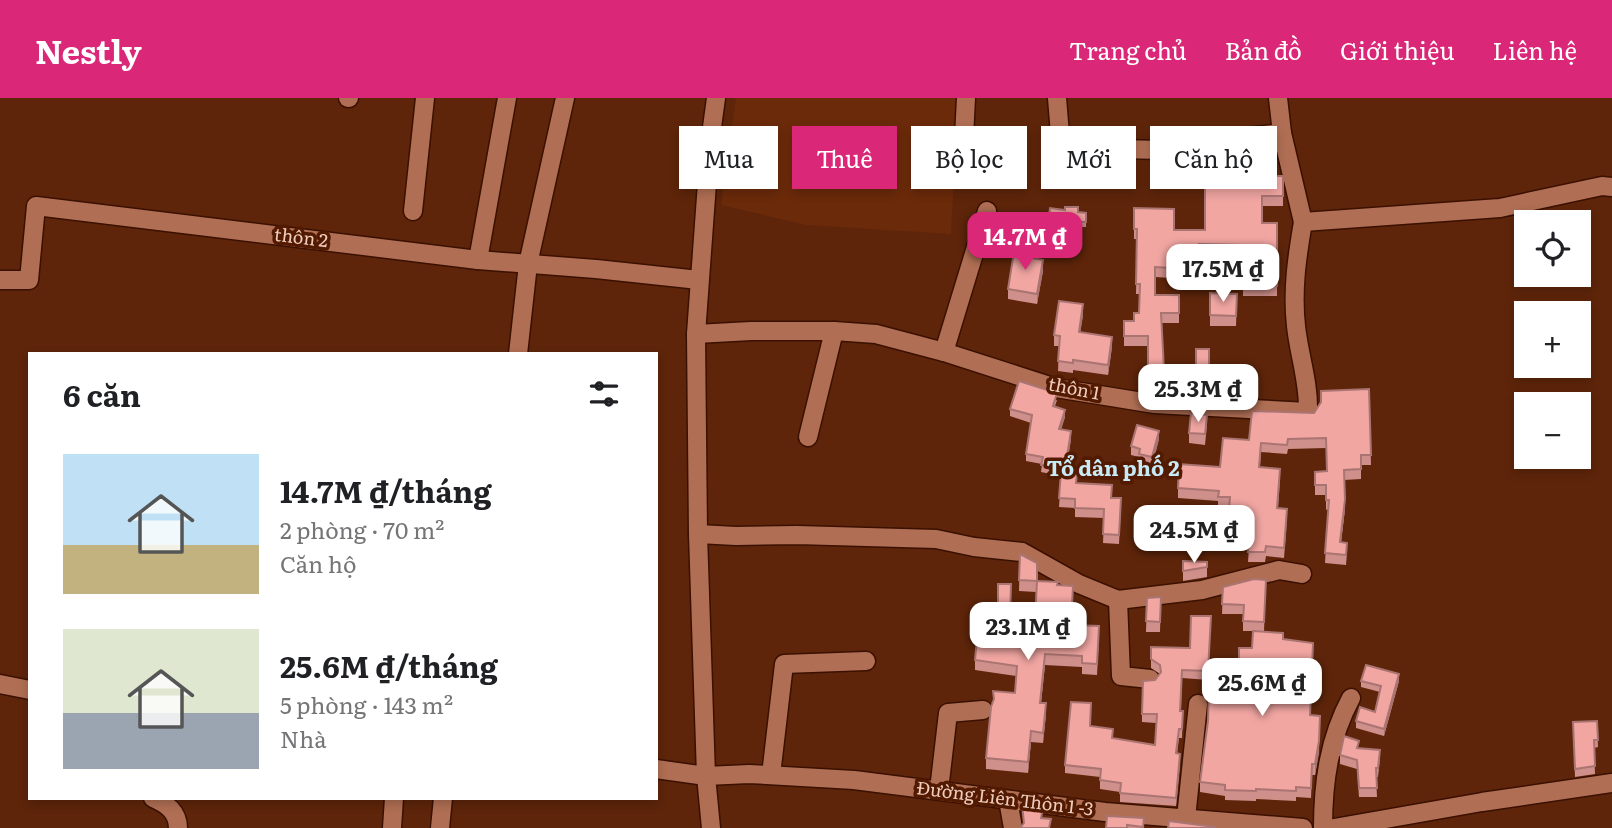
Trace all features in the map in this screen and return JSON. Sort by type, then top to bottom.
[{"type":"street","points":[[413,211],[425,98]]},
{"type":"street","points":[[507,98],[478,260],[596,268],[699,280]]},
{"type":"street","points":[[518,352],[528,264],[565,98]]},
{"type":"street","points":[[711,828],[706,776],[698,534],[696,334],[710,142],[716,98]]},
{"type":"street","points":[[965,126],[966,98]]},
{"type":"street","points":[[1057,98],[1060,134],[1070,148],[1163,150],[1282,133]]},
{"type":"street","name":"thôn 1","points":[[696,334],[834,331],[876,334],[944,352],[1056,388],[1155,404],[1308,412],[1308,387],[1296,325],[1294,285],[1303,222],[1282,133],[1278,98]]},
{"type":"street","points":[[1303,222],[1500,208],[1607,187]]},
{"type":"street","name":"thôn 2","points":[[0,280],[29,280],[36,206],[478,260]]},
{"type":"street","points":[[944,352],[987,211]]},
{"type":"street","points":[[808,437],[834,331]]},
{"type":"street","points":[[698,534],[936,539],[974,547],[1022,552],[1079,584],[1118,600],[1202,590],[1279,570],[1302,574]]},
{"type":"street","points":[[1118,600],[1121,676],[1150,678]]},
{"type":"street","points":[[771,775],[784,664],[866,661]]},
{"type":"street","points":[[0,684],[28,690]]},
{"type":"street","points":[[1323,828],[1323,789],[1329,754],[1340,718],[1351,698]]},
{"type":"street","points":[[1186,818],[1198,704]]},
{"type":"street","points":[[939,790],[948,713],[983,710]]},
{"type":"street","name":"Đường Liên Thôn 1 -3","points":[[658,769],[706,776],[749,774],[854,780],[1008,800],[1102,820],[1186,818],[1303,828]]},
{"type":"street","points":[[1334,828],[1612,783]]},
{"type":"street","points":[[157,800],[170,807],[178,828]]},
{"type":"street","points":[[392,828],[394,800]]},
{"type":"street","points":[[440,828],[443,800]]},
{"type":"street","points":[[1008,800],[1013,828]]},
{"type":"shaded area","points":[[736,98],[958,98],[957,126],[911,126],[911,189],[953,189],[951,234],[806,225],[721,205],[723,189],[778,189],[778,126],[732,126]]},
{"type":"building","points":[[1277,176],[1283,176],[1283,196],[1262,196],[1262,223],[1277,223],[1277,286],[1243,286],[1243,245],[1199,244],[1199,264],[1172,264],[1172,268],[1155,267],[1155,295],[1179,295],[1179,313],[1161,313],[1164,370],[1148,369],[1148,336],[1124,336],[1124,321],[1134,321],[1134,313],[1139,313],[1140,284],[1136,284],[1137,229],[1134,229],[1134,208],[1174,209],[1174,230],[1205,230],[1205,189],[1277,189]]},
{"type":"building","points":[[1065,207],[1078,207],[1078,212],[1086,213],[1086,222],[1048,221],[1050,208],[1065,210]]},
{"type":"building","points":[[1015,246],[1028,248],[1026,257],[1043,260],[1037,294],[1008,289]]},
{"type":"building","points":[[1210,293],[1237,294],[1236,316],[1210,315]]},
{"type":"building","points":[[1059,301],[1083,304],[1079,332],[1112,337],[1108,365],[1073,360],[1073,363],[1058,361],[1060,336],[1054,335]]},
{"type":"building","points":[[1196,349],[1209,349],[1209,372],[1196,371]]},
{"type":"building","points":[[1019,381],[1057,393],[1053,406],[1065,410],[1059,429],[1071,431],[1065,469],[1041,465],[1043,457],[1026,454],[1032,415],[1010,409]]},
{"type":"building","points":[[1369,389],[1371,455],[1361,455],[1361,469],[1344,470],[1345,499],[1340,542],[1347,543],[1346,555],[1325,553],[1329,500],[1326,500],[1326,485],[1315,485],[1315,472],[1327,471],[1326,438],[1288,439],[1287,445],[1261,443],[1259,467],[1280,469],[1277,508],[1287,509],[1284,548],[1266,546],[1265,552],[1248,552],[1251,524],[1228,522],[1230,497],[1218,497],[1219,491],[1178,488],[1179,464],[1220,467],[1223,438],[1249,440],[1252,411],[1314,413],[1321,402],[1321,391]]},
{"type":"building","points":[[1191,413],[1207,415],[1205,434],[1189,433]]},
{"type":"building","points":[[1137,425],[1159,431],[1152,457],[1139,454],[1140,449],[1131,446]]},
{"type":"building","points":[[1061,472],[1077,473],[1076,483],[1112,485],[1111,498],[1121,498],[1119,535],[1103,534],[1104,509],[1075,508],[1075,499],[1059,498]]},
{"type":"building","points":[[1020,554],[1037,563],[1037,581],[1019,580]]},
{"type":"building","points":[[1183,561],[1207,562],[1207,567],[1183,571]]},
{"type":"building","points":[[1254,579],[1266,580],[1264,622],[1243,621],[1244,605],[1222,604],[1223,587]]},
{"type":"building","points":[[1037,581],[1073,586],[1071,625],[1099,626],[1097,664],[1082,663],[1082,656],[1045,654],[1040,703],[1046,703],[1043,733],[1031,731],[1028,762],[986,758],[993,691],[1015,693],[1017,666],[975,660],[980,606],[998,606],[998,584],[1011,584],[1010,618],[1035,619]]},
{"type":"building","points":[[1161,597],[1160,622],[1146,621],[1147,598]]},
{"type":"building","points":[[1191,616],[1211,616],[1208,671],[1182,670],[1180,711],[1183,711],[1176,753],[1180,754],[1176,798],[1120,793],[1121,783],[1100,780],[1101,769],[1065,765],[1071,702],[1091,703],[1090,726],[1113,729],[1112,738],[1155,745],[1157,714],[1142,714],[1143,681],[1155,680],[1161,672],[1160,665],[1151,659],[1151,647],[1190,648]]},
{"type":"building","points":[[1253,631],[1283,633],[1283,639],[1313,643],[1310,715],[1320,716],[1319,741],[1315,764],[1312,764],[1311,788],[1296,787],[1296,791],[1225,790],[1225,785],[1200,782],[1208,721],[1210,660],[1239,661],[1239,648],[1252,648]]},
{"type":"building","points":[[1366,665],[1399,674],[1384,729],[1356,721],[1360,707],[1375,712],[1381,686],[1361,681]]},
{"type":"building","points":[[1597,721],[1598,740],[1594,740],[1595,766],[1575,769],[1573,722]]},
{"type":"building","points":[[1344,736],[1359,741],[1357,748],[1380,750],[1376,768],[1377,788],[1359,788],[1357,760],[1340,755]]},
{"type":"building","points":[[1022,804],[1043,807],[1041,818],[1051,819],[1049,828],[1020,828],[1024,823]]},
{"type":"building","points":[[1107,816],[1144,818],[1143,827],[1127,825],[1127,828],[1106,828]]},
{"type":"building","points":[[1169,821],[1215,827],[1168,828]]},
{"type":"district","name":"Tổ dân phố 2","points":[[1113,469]]}]
